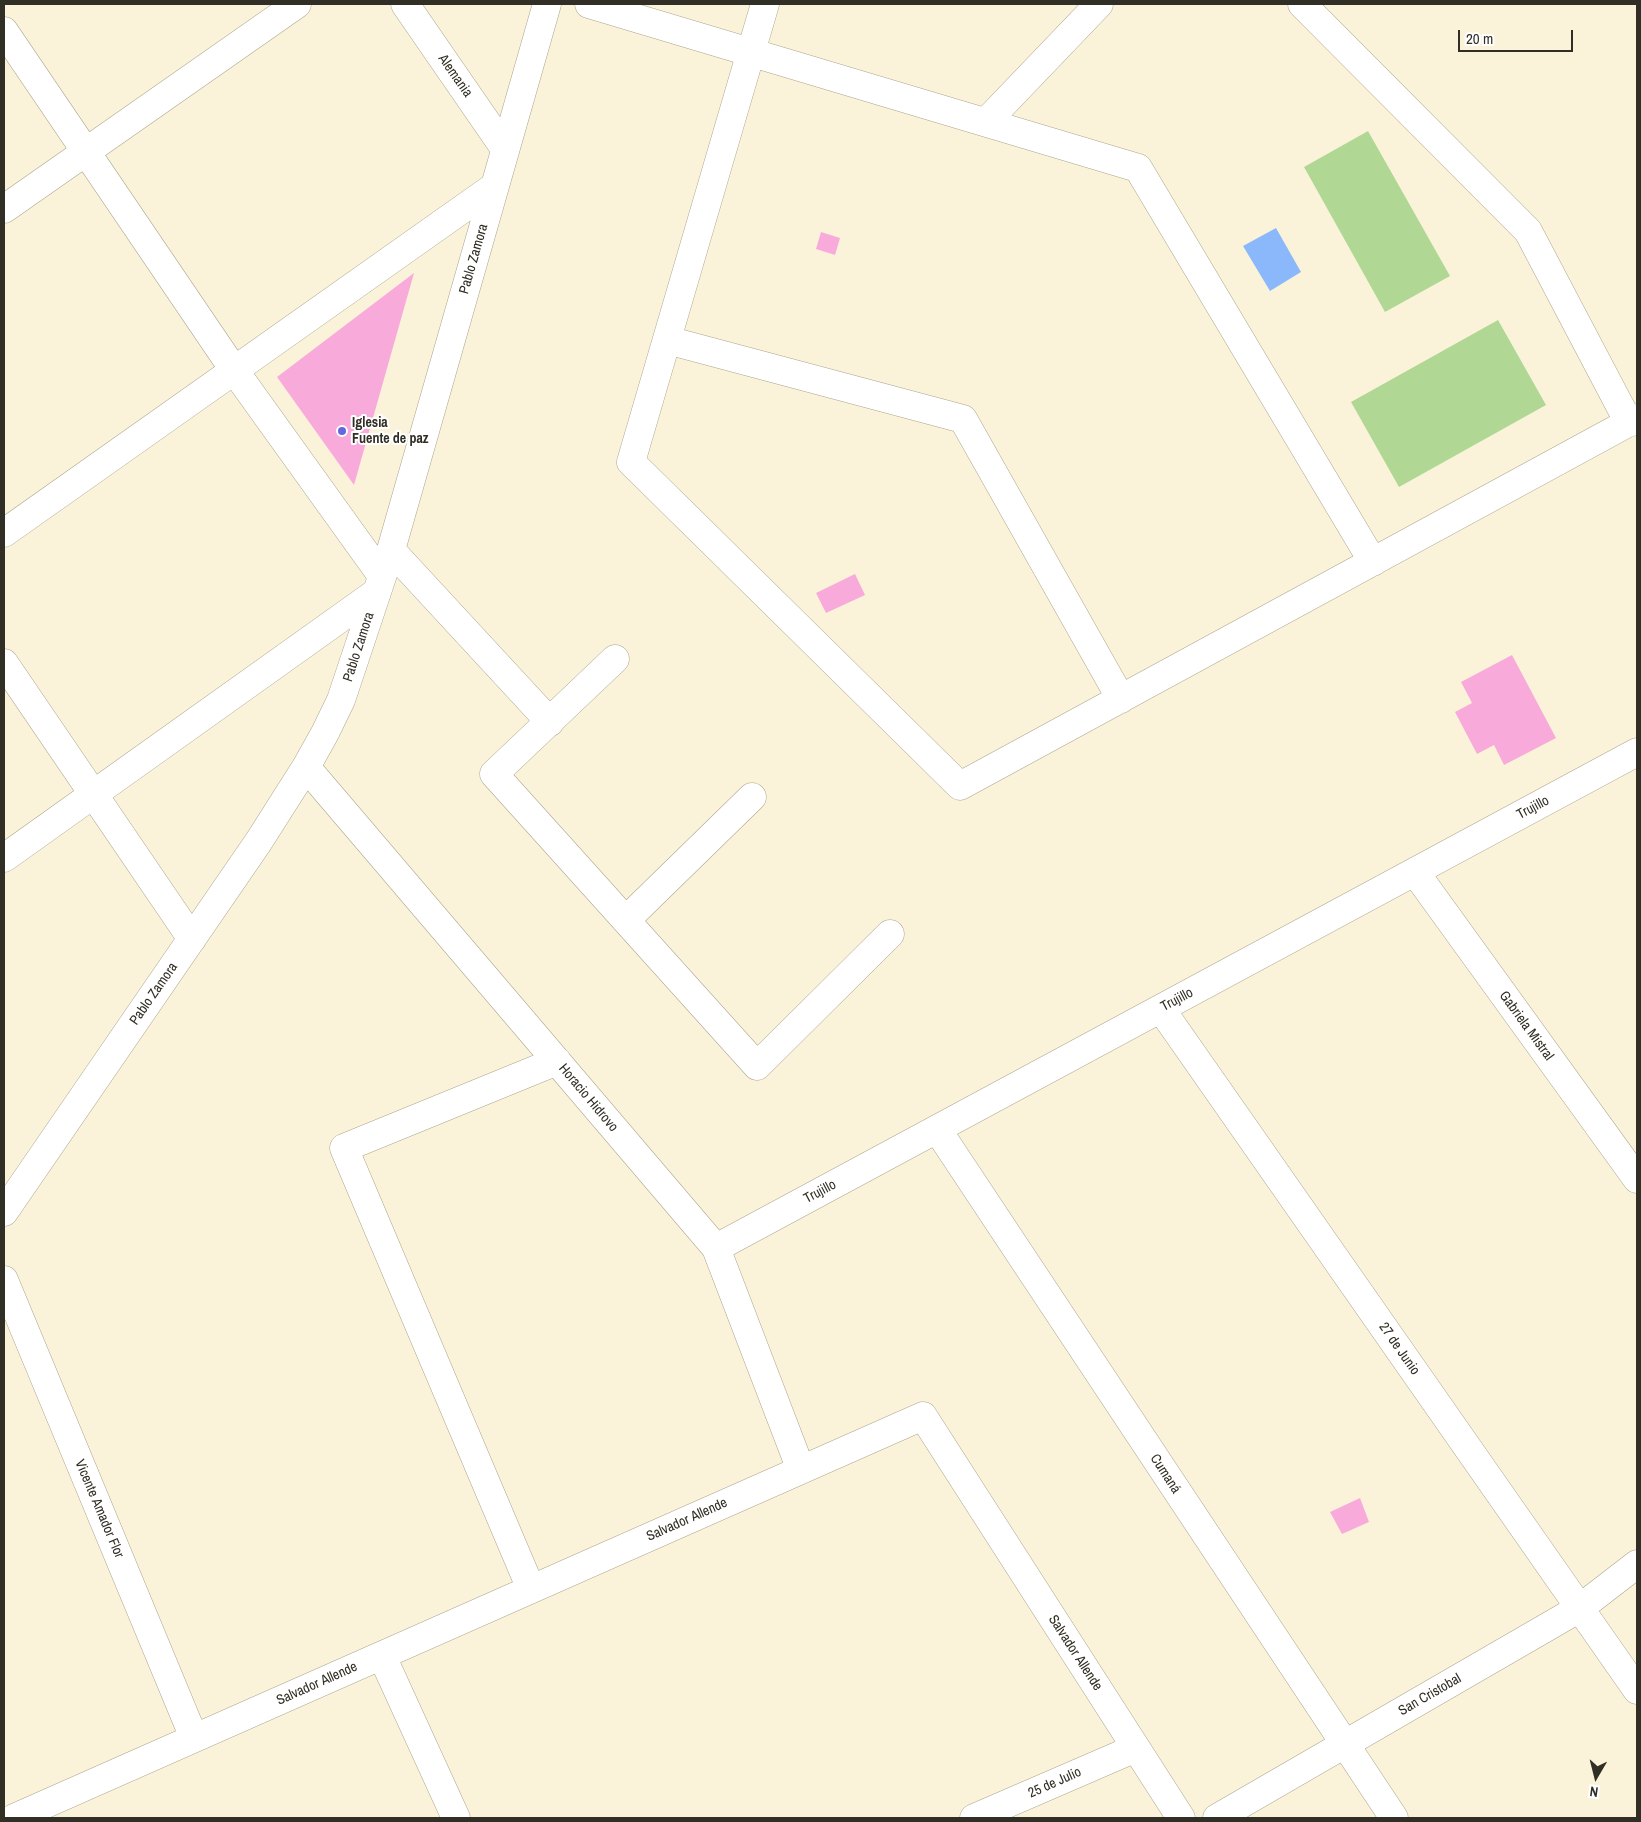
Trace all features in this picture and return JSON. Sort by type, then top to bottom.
[{"type":"street","points":[[4,209],[297,4]]},
{"type":"street","name":"Alemania","points":[[405,4],[505,149]]},
{"type":"street","name":"Pablo Zamora","points":[[4,1212],[263,834],[306,767],[341,700],[380,584],[547,4]]},
{"type":"street","points":[[589,4],[1138,168],[1373,562]]},
{"type":"street","points":[[765,4],[631,462],[960,786],[1633,421],[1528,231],[1302,4]]},
{"type":"street","points":[[986,122],[1099,4]]},
{"type":"street","points":[[4,31],[380,584],[4,858]]},
{"type":"street","points":[[4,533],[495,186]]},
{"type":"street","points":[[667,340],[963,419],[1121,699]]},
{"type":"street","points":[[390,550],[550,722]]},
{"type":"street","points":[[616,659],[494,774],[757,1066],[890,934]]},
{"type":"street","points":[[4,663],[192,939]]},
{"type":"street","name":"Trujillo","points":[[716,1248],[1637,752]]},
{"type":"street","name":"Horacio Hidrovo","points":[[306,767],[716,1248],[801,1470]]},
{"type":"street","points":[[626,920],[752,797]]},
{"type":"street","name":"Gabriela Mistral","points":[[1415,872],[1637,1180]]},
{"type":"street","name":"27 de Junio","points":[[1161,1009],[1637,1690]]},
{"type":"street","points":[[531,1589],[344,1148],[557,1061]]},
{"type":"street","name":"Cumaná","points":[[937,1129],[1394,1818]]},
{"type":"street","name":"Vicente Amador Flor","points":[[4,1280],[194,1738]]},
{"type":"street","name":"Salvador Allende","points":[[14,1818],[923,1416],[1181,1818]]},
{"type":"street","name":"San Cristobal","points":[[1217,1818],[1580,1608],[1637,1564]]},
{"type":"street","points":[[382,1656],[456,1818]]},
{"type":"street","name":"25 de Julio","points":[[974,1818],[1136,1748]]},
{"type":"green space","points":[[1368,131],[1450,276],[1385,312],[1304,167]]},
{"type":"green space","points":[[1498,320],[1546,405],[1399,487],[1351,402]]},
{"type":"water","points":[[1276,228],[1301,272],[1270,291],[1243,246]]},
{"type":"building","points":[[821,232],[840,238],[835,255],[816,249]]},
{"type":"building","name":"Iglesia Fuente de paz","points":[[414,273],[354,485],[277,377]]},
{"type":"building","points":[[855,574],[865,595],[826,613],[816,593]]},
{"type":"building","points":[[1512,655],[1556,738],[1504,765],[1494,745],[1477,754],[1455,712],[1472,703],[1461,682]]},
{"type":"building","points":[[1360,1498],[1369,1522],[1342,1534],[1330,1512]]},
{"type":"place","name":"Iglesia Fuente de paz","points":[[342,431]]}]
